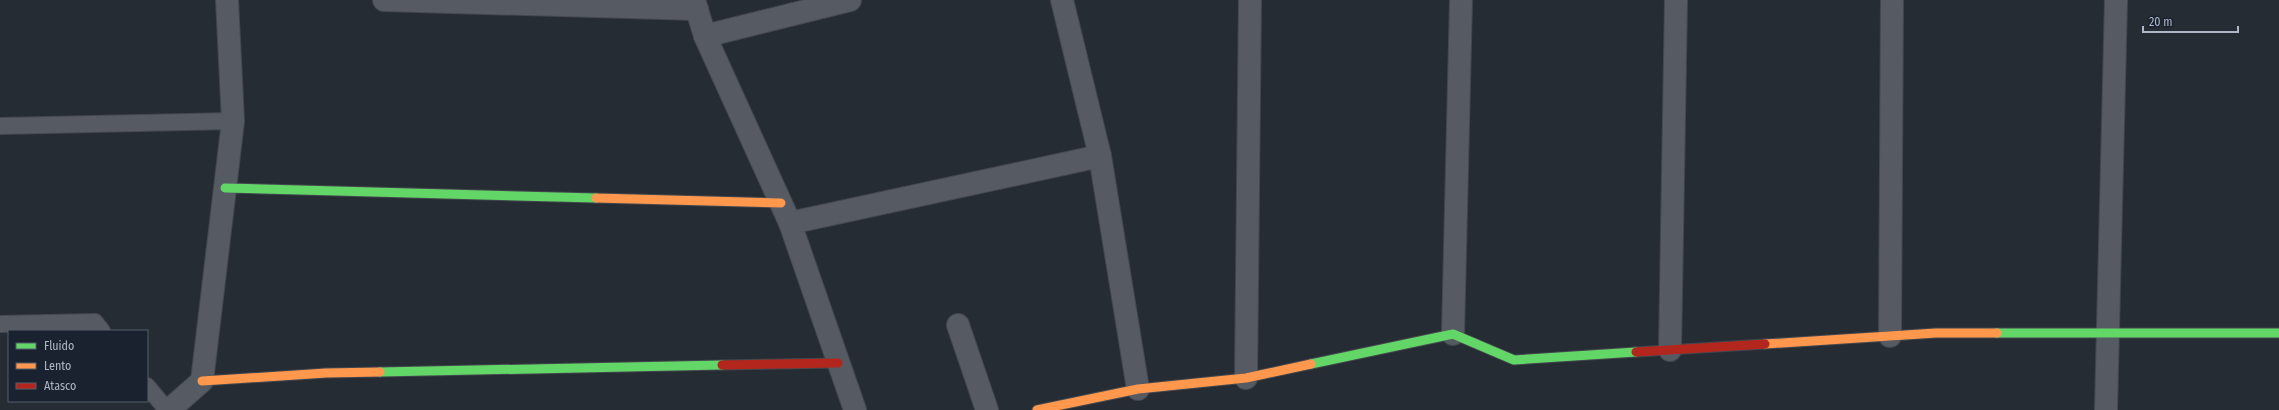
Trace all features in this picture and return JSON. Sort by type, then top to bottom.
[{"type":"street","points":[[202,381],[233,121],[227,0]]},
{"type":"street","points":[[384,0],[696,4],[705,36],[790,223],[855,410]]},
{"type":"street","points":[[705,36],[850,0]]},
{"type":"street","points":[[1062,0],[1100,156],[1138,389]]},
{"type":"street","points":[[1246,378],[1250,0]]},
{"type":"street","points":[[1453,334],[1461,0]]},
{"type":"street","points":[[1670,350],[1676,0]]},
{"type":"street","points":[[1890,336],[1892,0]]},
{"type":"street","points":[[2106,410],[2116,0]]},
{"type":"street","points":[[790,223],[1100,156]]},
{"type":"street","points":[[225,188],[781,203]]},
{"type":"street","points":[[958,325],[987,410]]},
{"type":"street","points":[[1037,410],[1138,389],[1246,378],[1453,334],[1514,360],[1936,333],[2279,333]]},
{"type":"street","points":[[168,410],[202,381],[326,373],[838,363]]},
{"type":"lane","points":[[0,126],[233,121]]},
{"type":"lane","points":[[0,324],[95,322],[101,330]]},
{"type":"lane","points":[[148,387],[168,410]]},
{"type":"traffic: fast","points":[[225,188],[596,198]]},
{"type":"traffic: fast","points":[[1997,333],[2279,333]]},
{"type":"traffic: fast","points":[[1311,364],[1453,334],[1514,360],[1636,352]]},
{"type":"traffic: fast","points":[[380,372],[722,365]]},
{"type":"traffic: slow","points":[[596,198],[781,203]]},
{"type":"traffic: slow","points":[[1765,344],[1936,333],[1997,333]]},
{"type":"traffic: slow","points":[[1037,410],[1138,389],[1246,378],[1311,364]]},
{"type":"traffic: slow","points":[[202,381],[326,373],[380,372]]},
{"type":"traffic: jam","points":[[1636,352],[1765,344]]},
{"type":"traffic: jam","points":[[722,365],[838,363]]}]
